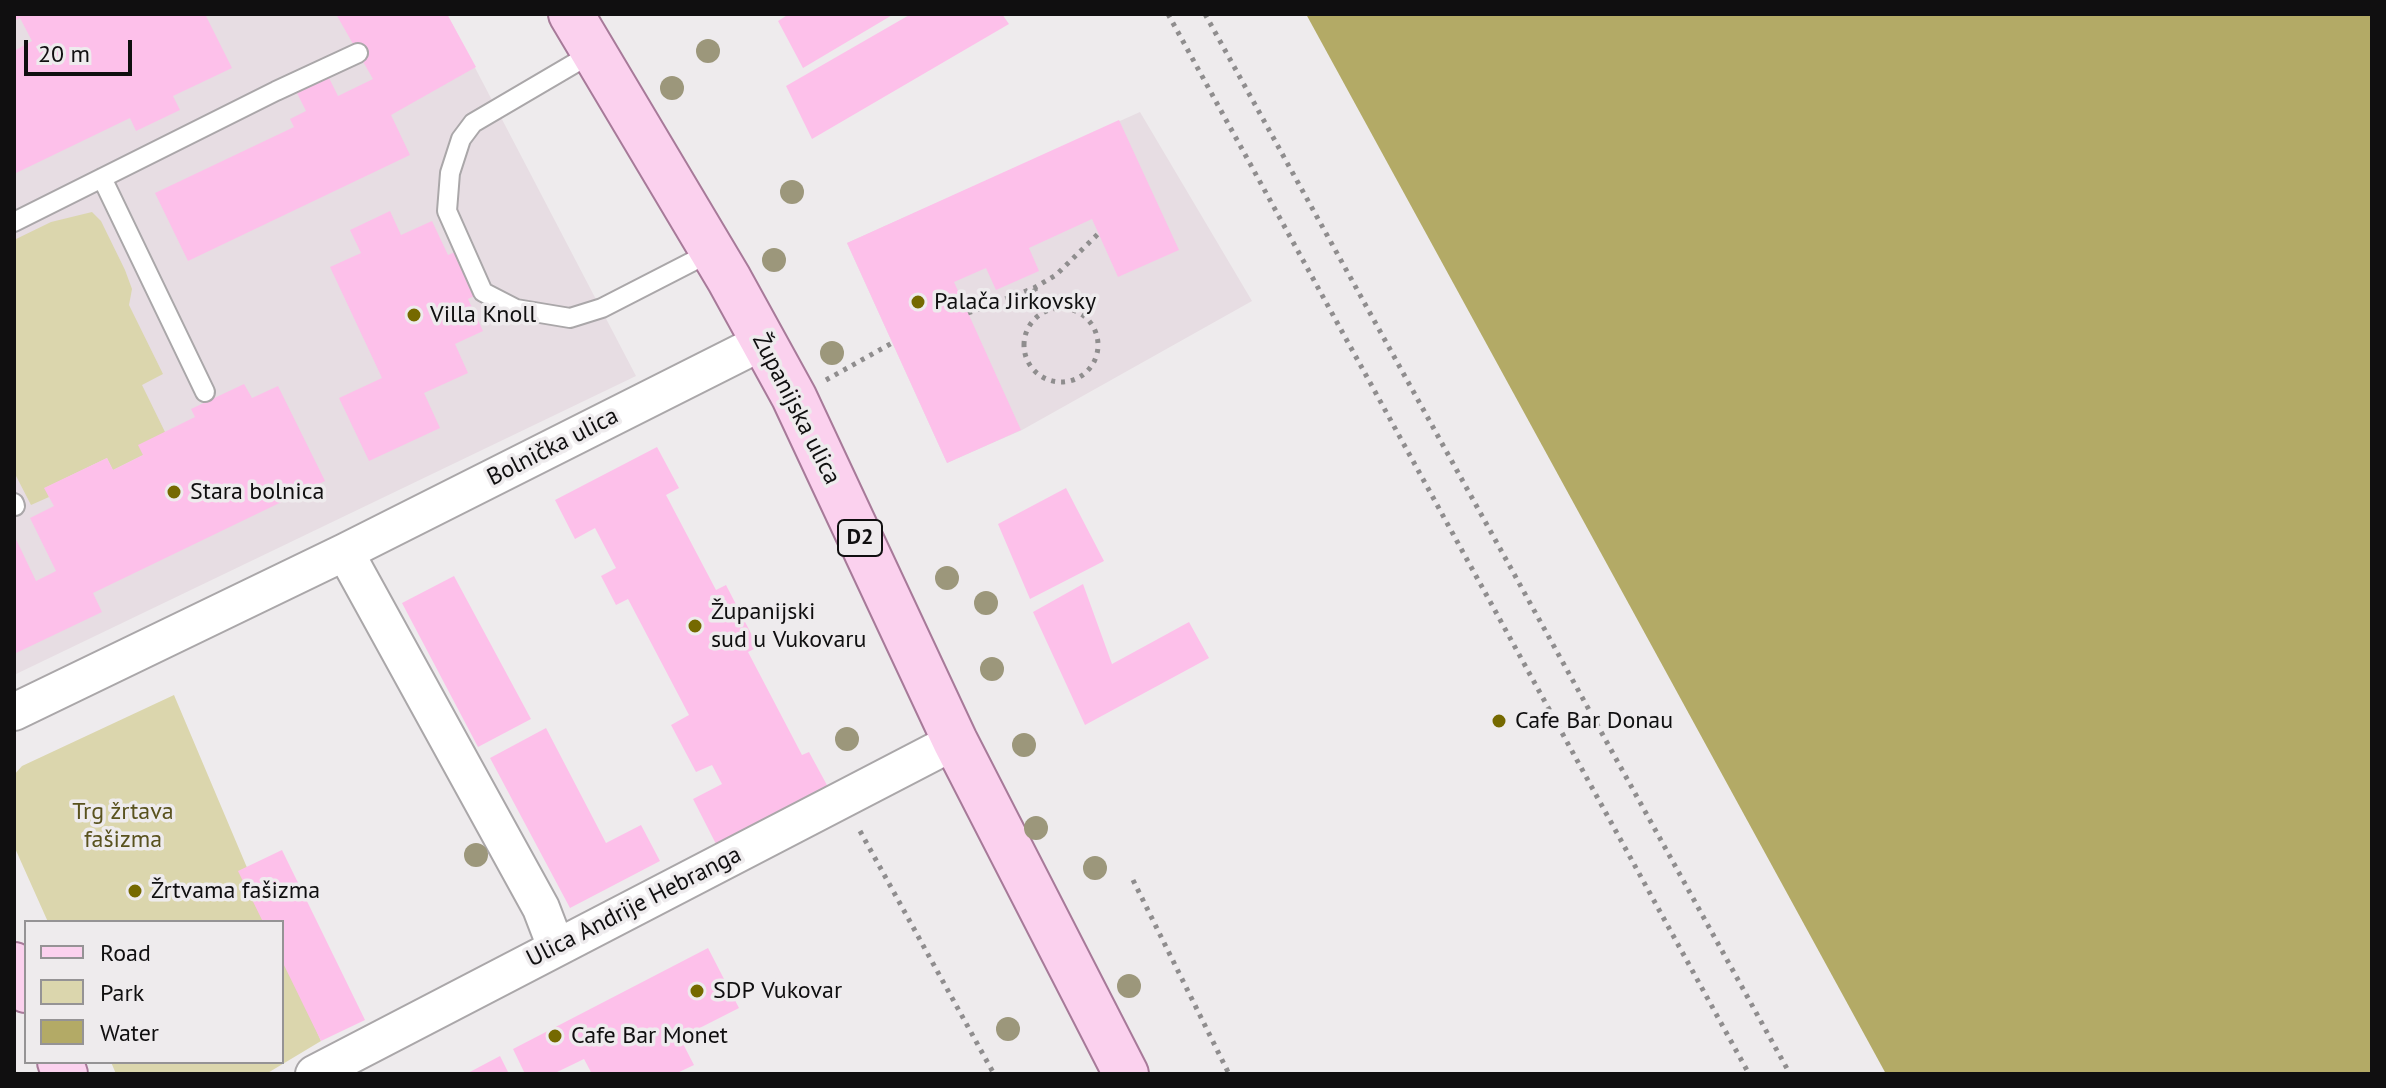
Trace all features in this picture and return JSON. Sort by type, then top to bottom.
[{"type":"main road","name":"Županijska ulica","points":[[571,14],[713,251],[794,397],[955,741],[1126,1074]]},
{"type":"main road","points":[[14,965],[24,986]]},
{"type":"street","name":"Bolnička ulica","points":[[14,712],[345,552],[762,342]]},
{"type":"street","points":[[345,552],[541,908],[556,947]]},
{"type":"street","name":"Ulica Andrije Hebranga","points":[[314,1074],[955,741]]},
{"type":"lane","points":[[594,52],[473,123],[461,139],[450,173],[447,211],[483,292],[516,309],[570,318],[602,308],[713,251]]},
{"type":"lane","points":[[14,222],[358,53]]},
{"type":"lane","points":[[102,178],[205,392]]},
{"type":"path","points":[[1168,14],[1749,1074]]},
{"type":"path","points":[[1205,14],[1790,1074]]},
{"type":"path","points":[[968,313],[1034,288],[1056,275],[1098,234]]},
{"type":"path","points":[[1034,288],[1046,310]]},
{"type":"path","points":[[1061,307],[1076,310],[1089,319],[1097,333],[1099,348],[1094,363],[1083,375],[1069,382],[1053,382],[1038,375],[1028,363],[1024,351],[1024,339],[1036,317],[1046,310],[1061,307]]},
{"type":"path","points":[[794,397],[892,343]]},
{"type":"path","points":[[843,799],[994,1074]]},
{"type":"path","points":[[1133,880],[1229,1074]]},
{"type":"shaded area","points":[[14,14],[447,14],[636,376],[14,675]]},
{"type":"shaded area","points":[[1140,112],[1252,301],[1022,430],[947,463],[847,243]]},
{"type":"green space","points":[[92,212],[101,221],[125,270],[132,289],[129,305],[163,374],[142,385],[165,432],[143,455],[113,470],[107,458],[45,488],[49,497],[31,505],[14,472],[14,240],[51,222]]},
{"type":"green space","name":"Trg žrtava fašizma","points":[[174,695],[269,920],[47,920],[14,846],[14,775],[22,766]]},
{"type":"green space","points":[[284,955],[321,1041],[284,1063]]},
{"type":"green space","points":[[112,1064],[283,1064],[266,1074],[116,1074]]},
{"type":"water","points":[[1306,14],[2372,14],[2372,1074],[1886,1074]]},
{"type":"building","points":[[14,14],[205,14],[232,68],[173,96],[180,110],[136,131],[130,118],[14,174],[14,51],[32,41],[20,18],[14,21]]},
{"type":"building","points":[[336,14],[447,14],[476,67],[391,115],[410,155],[188,261],[155,193],[294,127],[290,119],[306,111],[297,93],[329,78],[338,96],[373,79]]},
{"type":"building","points":[[789,14],[894,14],[803,68],[778,21]]},
{"type":"building","points":[[911,14],[1002,14],[1009,24],[812,139],[786,86]]},
{"type":"building","name":"Palača Jirkovsky","points":[[1119,120],[1179,250],[1118,277],[1092,219],[1029,248],[1039,271],[996,290],[986,268],[954,282],[1021,430],[947,463],[847,243]]},
{"type":"building","name":"Villa Knoll","points":[[390,211],[401,235],[432,221],[448,255],[471,245],[491,288],[468,299],[483,331],[455,344],[468,373],[424,393],[440,428],[369,461],[339,398],[382,378],[330,267],[361,253],[350,230]]},
{"type":"building","name":"Stara bolnica","points":[[244,384],[252,398],[278,386],[325,481],[93,593],[102,612],[14,654],[14,535],[36,581],[56,571],[30,518],[54,506],[44,488],[107,458],[113,470],[143,455],[138,445],[195,417],[191,409]]},
{"type":"building","name":"Županijski sud u Vukovaru","points":[[657,447],[679,488],[666,495],[716,590],[726,585],[758,647],[748,652],[802,755],[809,752],[828,787],[716,844],[693,799],[722,784],[712,765],[696,772],[671,725],[689,715],[628,599],[616,605],[601,576],[616,568],[595,528],[575,539],[555,500]]},
{"type":"building","points":[[1066,488],[1104,561],[1030,599],[998,524]]},
{"type":"building","points":[[454,576],[531,719],[478,747],[402,603]]},
{"type":"building","points":[[1083,584],[1112,664],[1189,622],[1209,658],[1085,725],[1033,612]]},
{"type":"building","points":[[546,728],[606,843],[641,825],[660,861],[570,908],[490,758]]},
{"type":"building","points":[[282,850],[365,1020],[321,1041],[284,965],[284,920],[262,920],[238,871]]},
{"type":"building","points":[[708,948],[739,1008],[680,1038],[694,1065],[675,1074],[592,1074],[584,1059],[553,1074],[525,1074],[513,1049]]},
{"type":"building","points":[[500,1056],[509,1074],[466,1074]]},
{"type":"place","name":"Palača Jirkovsky","points":[[918,302]]},
{"type":"place","name":"Villa Knoll","points":[[414,315]]},
{"type":"place","name":"Stara bolnica","points":[[174,492]]},
{"type":"place","name":"Županijski sud u Vukovaru","points":[[695,626]]},
{"type":"place","name":"Cafe Bar Donau","points":[[1499,721]]},
{"type":"place","name":"Žrtvama fašizma","points":[[135,891]]},
{"type":"place","name":"SDP Vukovar","points":[[697,991]]},
{"type":"place","name":"Cafe Bar Monet","points":[[555,1036]]}]
